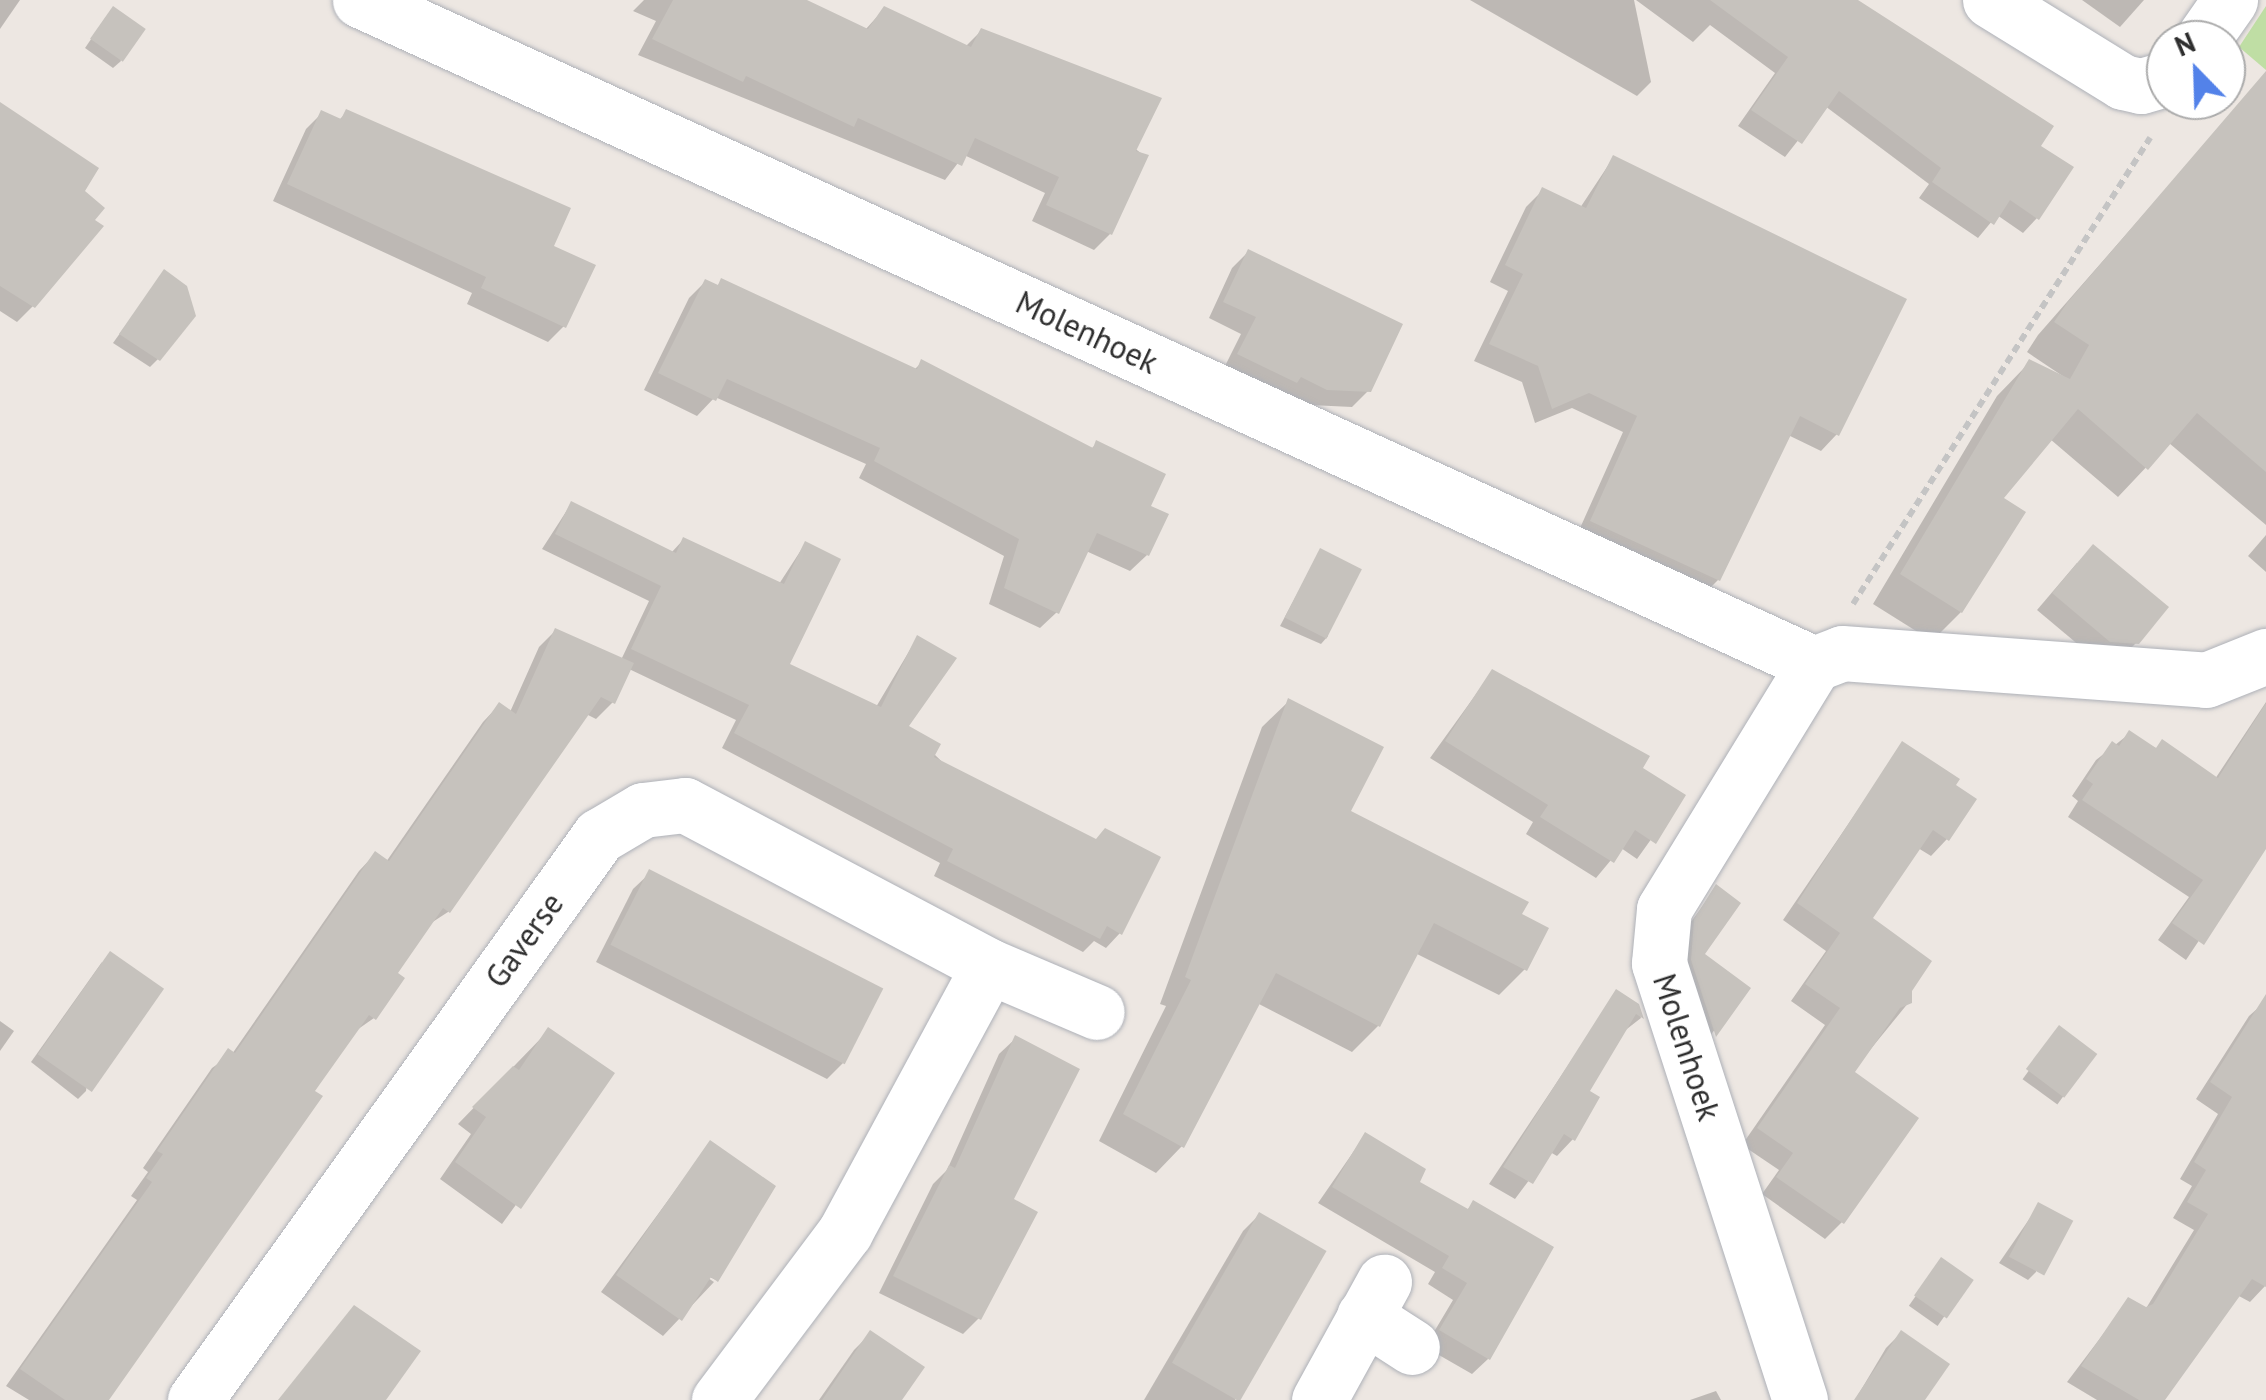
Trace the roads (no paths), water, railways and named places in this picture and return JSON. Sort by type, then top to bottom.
[{"type":"street","name":"Molenhoek","points":[[360,0],[1814,664],[1664,909],[1658,964],[1800,1400]]},
{"type":"street","points":[[1990,0],[2146,80]]},
{"type":"street","points":[[1814,664],[1842,653],[2206,680],[2266,656]]},
{"type":"street","name":"Gaverse","points":[[195,1400],[599,836],[644,810],[684,805],[989,966],[1098,1012]]},
{"type":"street","points":[[720,1400],[845,1232],[989,966]]},
{"type":"street","points":[[1319,1400],[1374,1299],[1412,1347]]}]
